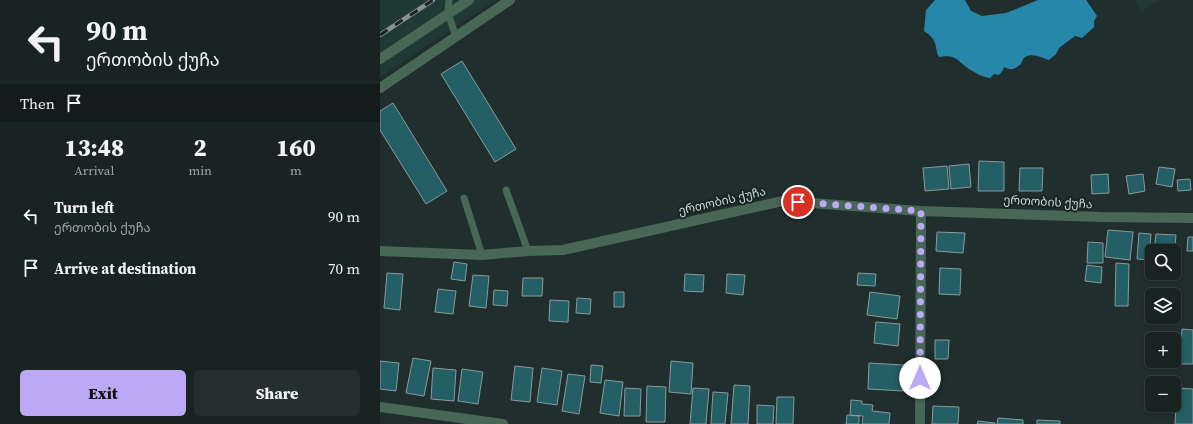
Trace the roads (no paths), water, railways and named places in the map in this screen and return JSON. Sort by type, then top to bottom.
[{"type":"street","points":[[380,58],[469,0]]},
{"type":"street","points":[[380,88],[510,0]]},
{"type":"street","name":"ერთობის ქუჩა","points":[[380,251],[482,255],[563,250],[783,201],[921,211],[1101,218],[1193,218]]},
{"type":"street","points":[[920,424],[921,211]]},
{"type":"street","points":[[380,407],[503,424]]},
{"type":"lane","points":[[449,0],[448,13],[456,37]]},
{"type":"lane","points":[[506,190],[528,251]]},
{"type":"lane","points":[[464,198],[482,255]]},
{"type":"water","points":[[935,0],[965,0],[971,11],[982,16],[1006,13],[1038,0],[1086,0],[1097,16],[1094,21],[1094,27],[1082,38],[1075,36],[1059,48],[1056,54],[1049,60],[1032,55],[1026,57],[1017,67],[1009,69],[1004,67],[999,75],[994,74],[990,78],[974,72],[953,57],[939,57],[933,39],[924,31],[926,10]]},
{"type":"railway","points":[[380,35],[433,0]]}]
